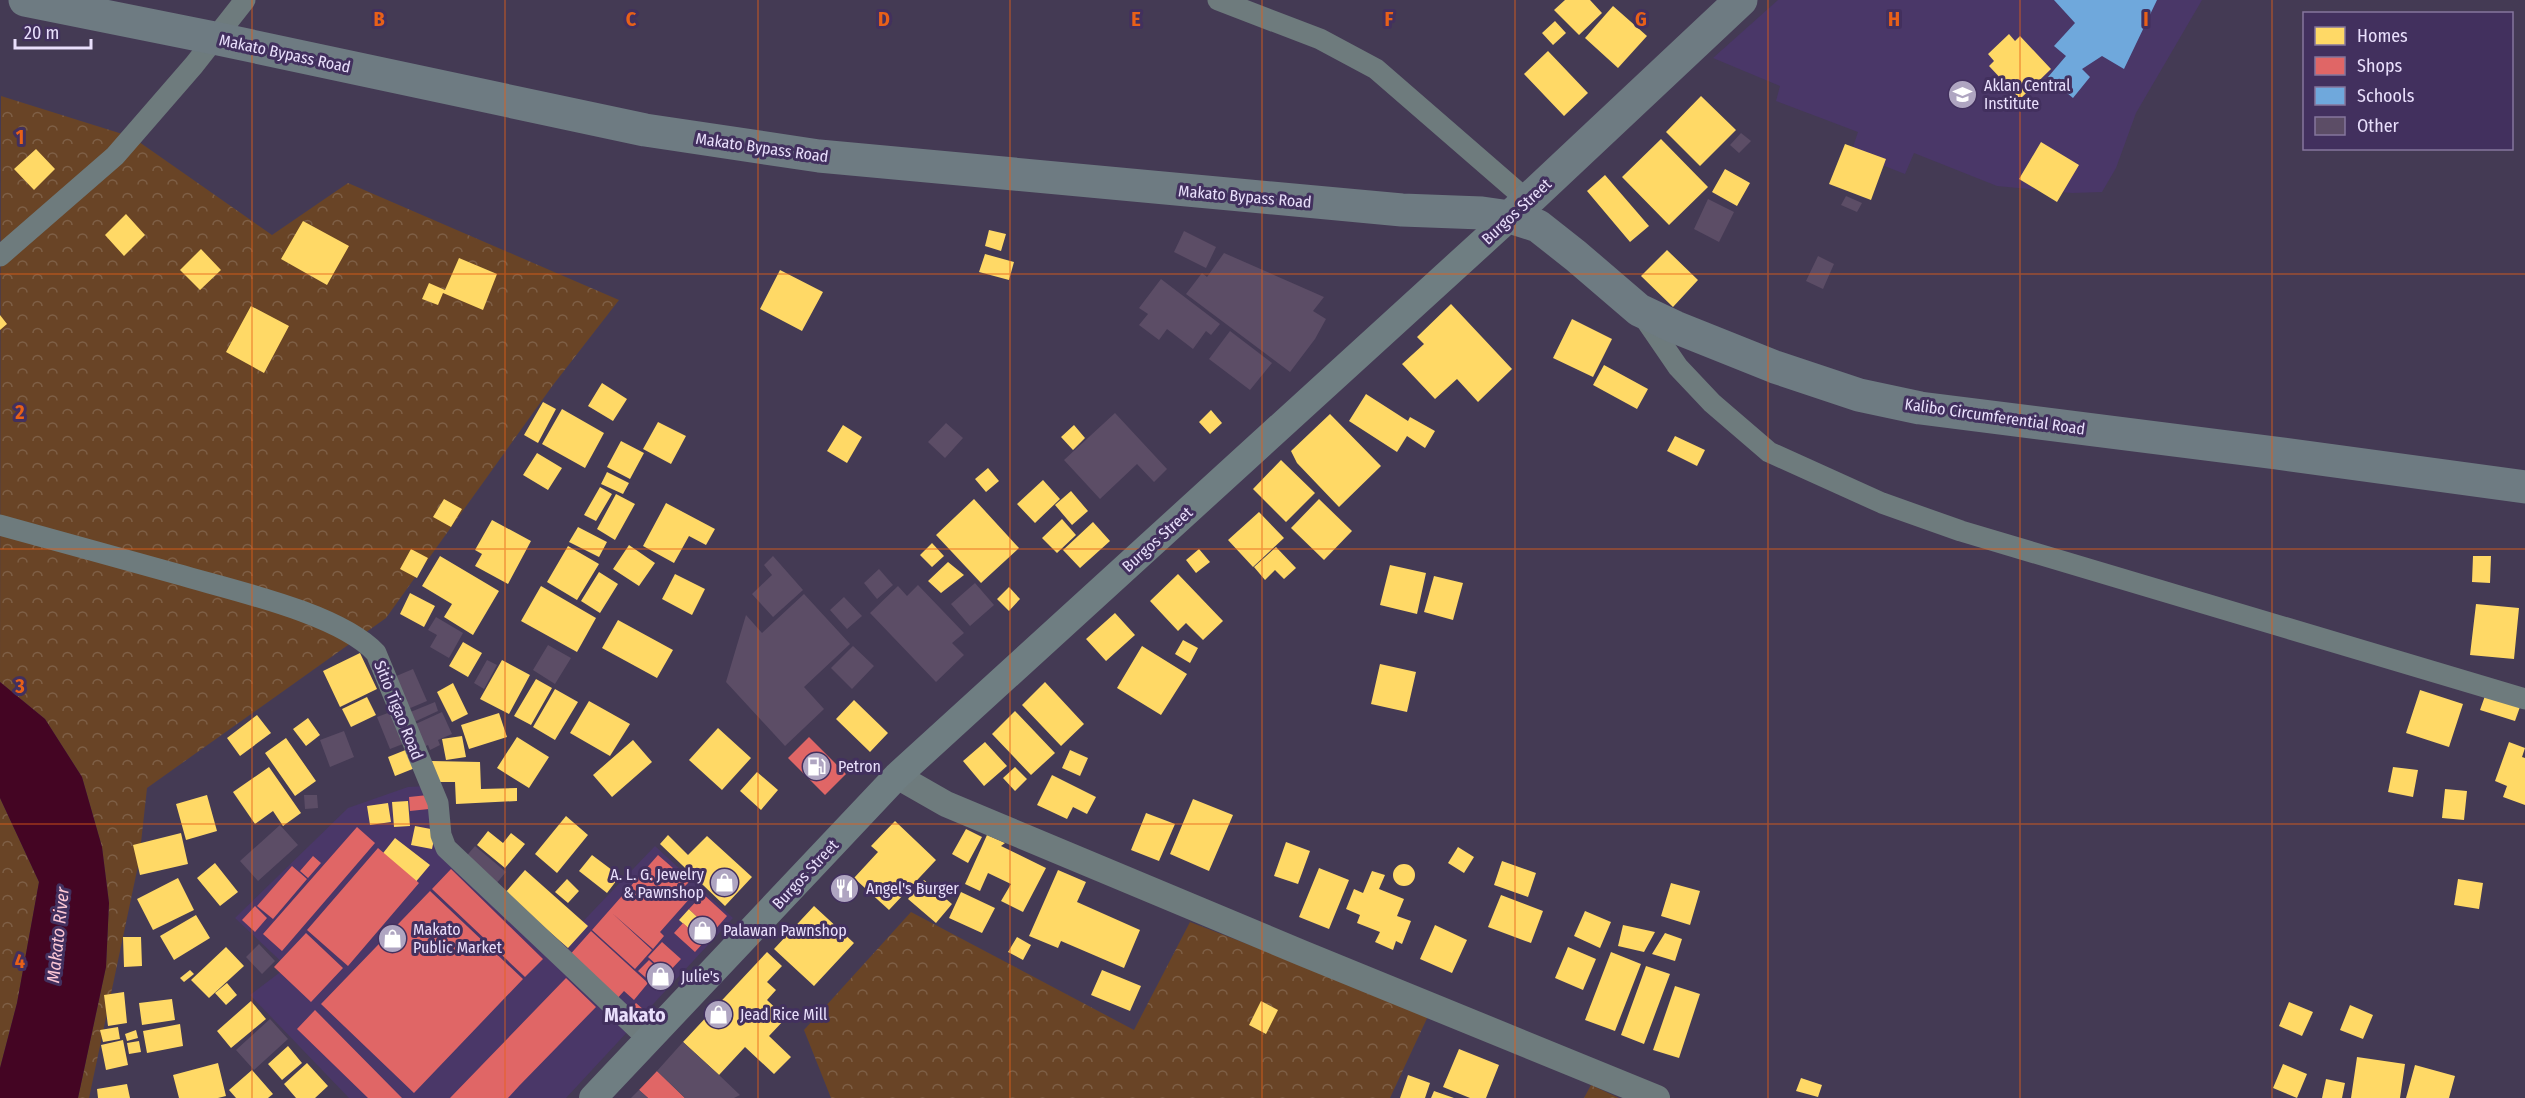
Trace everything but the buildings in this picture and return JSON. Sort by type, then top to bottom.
[{"type":"main road","name":"Makato Bypass Road","points":[[25,0],[645,130],[819,156],[1390,209],[1482,213],[1519,209]]},
{"type":"main road","name":"Burgos Street","points":[[593,1098],[897,776],[1519,209],[1741,0]]},
{"type":"main road","name":"Kalibo Circumferential Road","points":[[1519,209],[1639,310],[1675,327],[1817,382],[1920,408],[2525,487]]},
{"type":"street","points":[[0,256],[115,156],[245,0]]},
{"type":"street","points":[[1218,0],[1320,39],[1376,69],[1519,209]]},
{"type":"street","points":[[1639,310],[1678,367],[1712,403],[1769,452],[1882,503],[1972,535],[2525,699]]},
{"type":"street","name":"Sitio Tigao Road","points":[[0,525],[255,596],[345,629],[366,643],[376,653],[438,803],[441,835],[446,848],[648,1039]]},
{"type":"street","points":[[897,776],[946,804],[1657,1098]]},
{"type":"shaded area","name":"Aklan Central Institute","points":[[1778,0],[2202,0],[2136,113],[2116,168],[2102,192],[2072,193],[1997,186],[1914,153],[1905,174],[1851,153],[1858,132],[1776,101],[1780,86],[1713,58]]},
{"type":"shaded area","name":"Makato Public Market","points":[[427,786],[442,850],[548,958],[655,846],[733,918],[566,1098],[349,1098],[250,995],[287,967],[235,918],[348,808],[408,787]]},
{"type":"green space","points":[[1,96],[132,137],[272,235],[348,183],[619,300],[553,385],[386,618],[147,788],[139,861],[89,1098],[78,1098],[106,967],[109,903],[102,847],[82,777],[45,719],[0,682]]},
{"type":"green space","points":[[0,798],[39,882],[17,1003],[0,1068]]},
{"type":"green space","points":[[911,912],[1134,1030],[1190,922],[1429,1014],[1390,1098],[831,1098],[804,1030]]},
{"type":"green space","points":[[1591,1085],[1619,1098],[1584,1098]]},
{"type":"water","name":"Makato River","points":[[0,682],[45,719],[82,777],[102,847],[109,903],[106,967],[78,1098],[0,1098],[0,1068],[17,1003],[39,882],[0,798]]},
{"type":"place","name":"Aklan Central Institute","points":[[1963,94]]},
{"type":"place","name":"Petron","points":[[817,766]]},
{"type":"place","name":"A. L. G. Jewelry & Pawnshop","points":[[725,883]]},
{"type":"place","name":"Angel's Burger","points":[[845,888]]},
{"type":"place","name":"Palawan Pawnshop","points":[[702,930]]},
{"type":"place","name":"Makato Public Market","points":[[392,938]]},
{"type":"place","name":"Julie's","points":[[660,976]]},
{"type":"place","name":"Jead Rice Mill","points":[[719,1014]]},
{"type":"district","name":"Makato","points":[[635,1015]]}]
